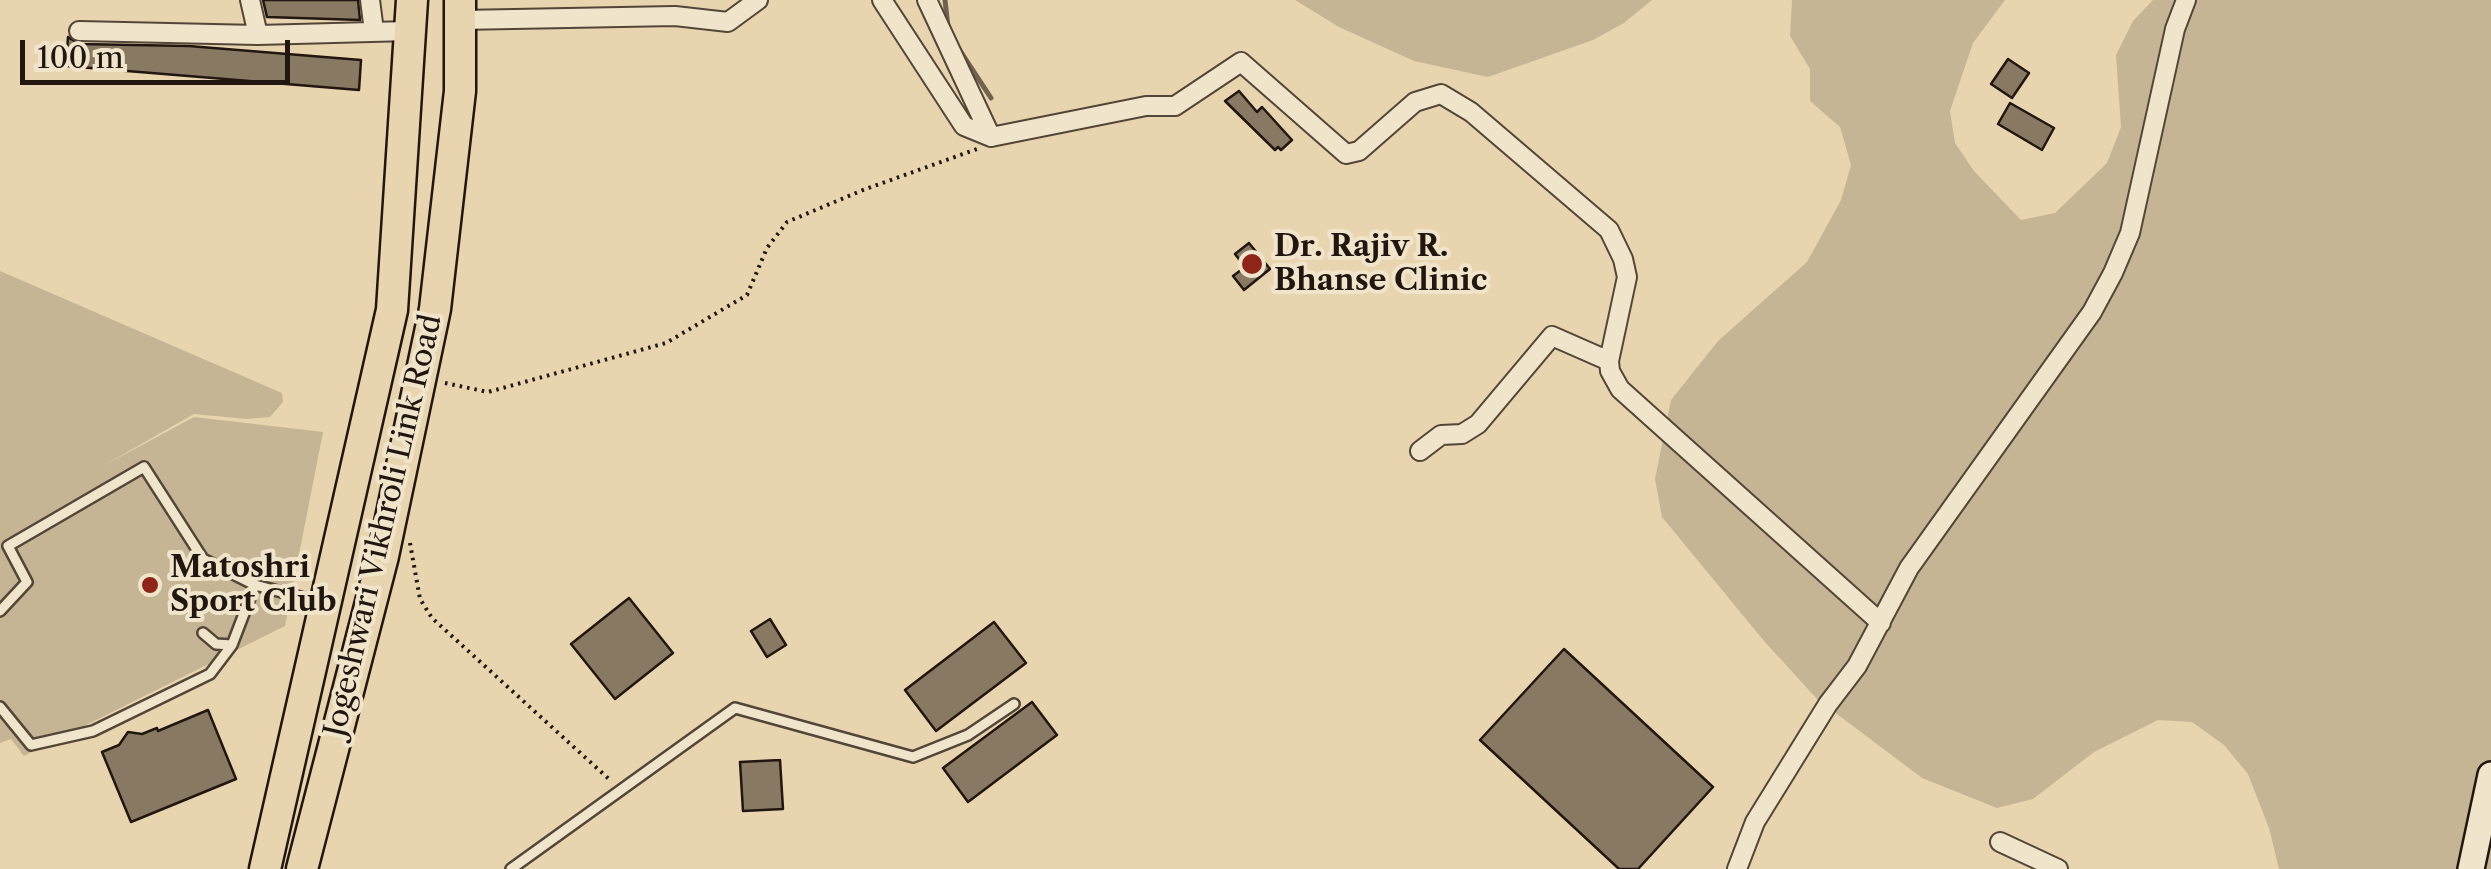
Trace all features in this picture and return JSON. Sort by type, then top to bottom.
[{"type":"main road","name":"Jogeshwari Vikhroli Link Road","points":[[302,869],[384,556],[434,309],[460,91],[460,10]]},
{"type":"main road","points":[[265,869],[392,310],[411,15]]},
{"type":"main road","points":[[2471,869],[2491,775]]},
{"type":"street","points":[[250,0],[258,35]]},
{"type":"street","points":[[370,0],[374,31]]},
{"type":"street","points":[[460,10],[675,16],[728,22],[758,0]]},
{"type":"street","points":[[882,0],[964,126],[992,137],[1146,106],[1175,106],[1241,62],[1346,154],[1360,151],[1415,102],[1441,94],[1493,129],[1609,230],[1627,277],[1610,360],[1610,372],[1620,390],[1880,623]]},
{"type":"street","points":[[927,0],[992,137]]},
{"type":"street","points":[[1736,869],[1756,822],[1828,704],[1857,666],[1909,568],[2092,312],[2113,274],[2130,233],[2174,30],[2186,0]]},
{"type":"street","points":[[79,30],[258,35],[374,31],[411,15]]},
{"type":"street","points":[[1420,451],[1441,435],[1462,434],[1478,424],[1552,336],[1610,360]]},
{"type":"street","points":[[2000,842],[2058,869]]},
{"type":"lane","points":[[0,611],[27,582],[8,546],[144,467],[203,560],[255,586],[325,604]]},
{"type":"lane","points":[[0,707],[32,745],[93,730],[210,674],[232,645],[255,586]]},
{"type":"lane","points":[[203,633],[216,644],[232,645]]},
{"type":"lane","points":[[511,869],[735,708],[913,757],[968,735],[1014,704]]},
{"type":"path","points":[[420,378],[488,392],[666,343],[747,295],[768,248],[788,222],[863,190],[973,152],[992,137]]},
{"type":"path","points":[[410,540],[420,599],[432,618],[621,790]]},
{"type":"shaded area","points":[[1295,0],[1652,0],[1624,23],[1593,40],[1488,77],[1414,61],[1339,27]]},
{"type":"shaded area","points":[[1792,0],[2005,0],[1973,43],[1950,111],[1955,143],[1974,171],[2021,220],[2055,213],[2107,163],[2121,127],[2116,55],[2133,21],[2153,0],[2491,0],[2491,869],[2279,869],[2269,828],[2248,774],[2224,745],[2192,722],[2158,720],[2094,752],[2033,799],[1997,808],[1922,778],[1817,699],[1662,517],[1655,479],[1671,400],[1718,341],[1807,262],[1841,200],[1851,165],[1840,127],[1810,101],[1810,69],[1790,36]]},
{"type":"shaded area","name":"Matoshri Sport Club","points":[[0,271],[282,393],[283,402],[270,417],[194,414],[101,467],[194,417],[323,432],[285,626],[24,756],[11,739],[0,743]]},
{"type":"building","points":[[263,0],[358,0],[360,20],[267,17]]},
{"type":"building","points":[[68,37],[79,44],[189,46],[361,60],[359,90],[66,66]]},
{"type":"building","points":[[2008,59],[2029,73],[2012,98],[1991,84]]},
{"type":"building","points":[[1239,91],[1257,112],[1262,107],[1292,140],[1281,150],[1275,150],[1225,101]]},
{"type":"building","points":[[2010,103],[2054,128],[2042,150],[1998,124]]},
{"type":"building","points":[[1249,243],[1270,269],[1244,290],[1233,276],[1245,267],[1235,254]]},
{"type":"building","points":[[629,598],[673,653],[615,699],[571,644]]},
{"type":"building","points":[[770,619],[786,645],[767,657],[751,631]]},
{"type":"building","points":[[994,622],[1026,663],[936,731],[905,690]]},
{"type":"building","points":[[1564,649],[1713,787],[1638,869],[1619,869],[1480,740]]},
{"type":"building","points":[[1032,702],[1057,735],[968,802],[943,768]]},
{"type":"building","points":[[208,710],[236,779],[131,822],[102,752],[119,745],[128,732],[142,734],[157,728],[158,731]]},
{"type":"building","points":[[780,760],[783,809],[743,811],[740,762]]},
{"type":"waterway","points":[[945,0],[948,27]]},
{"type":"waterway","points":[[957,46],[991,98]]},
{"type":"place","name":"Dr. Rajiv R. Bhanse Clinic","points":[[1252,264]]},
{"type":"place","name":"Matoshri Sport Club","points":[[150,585]]}]
